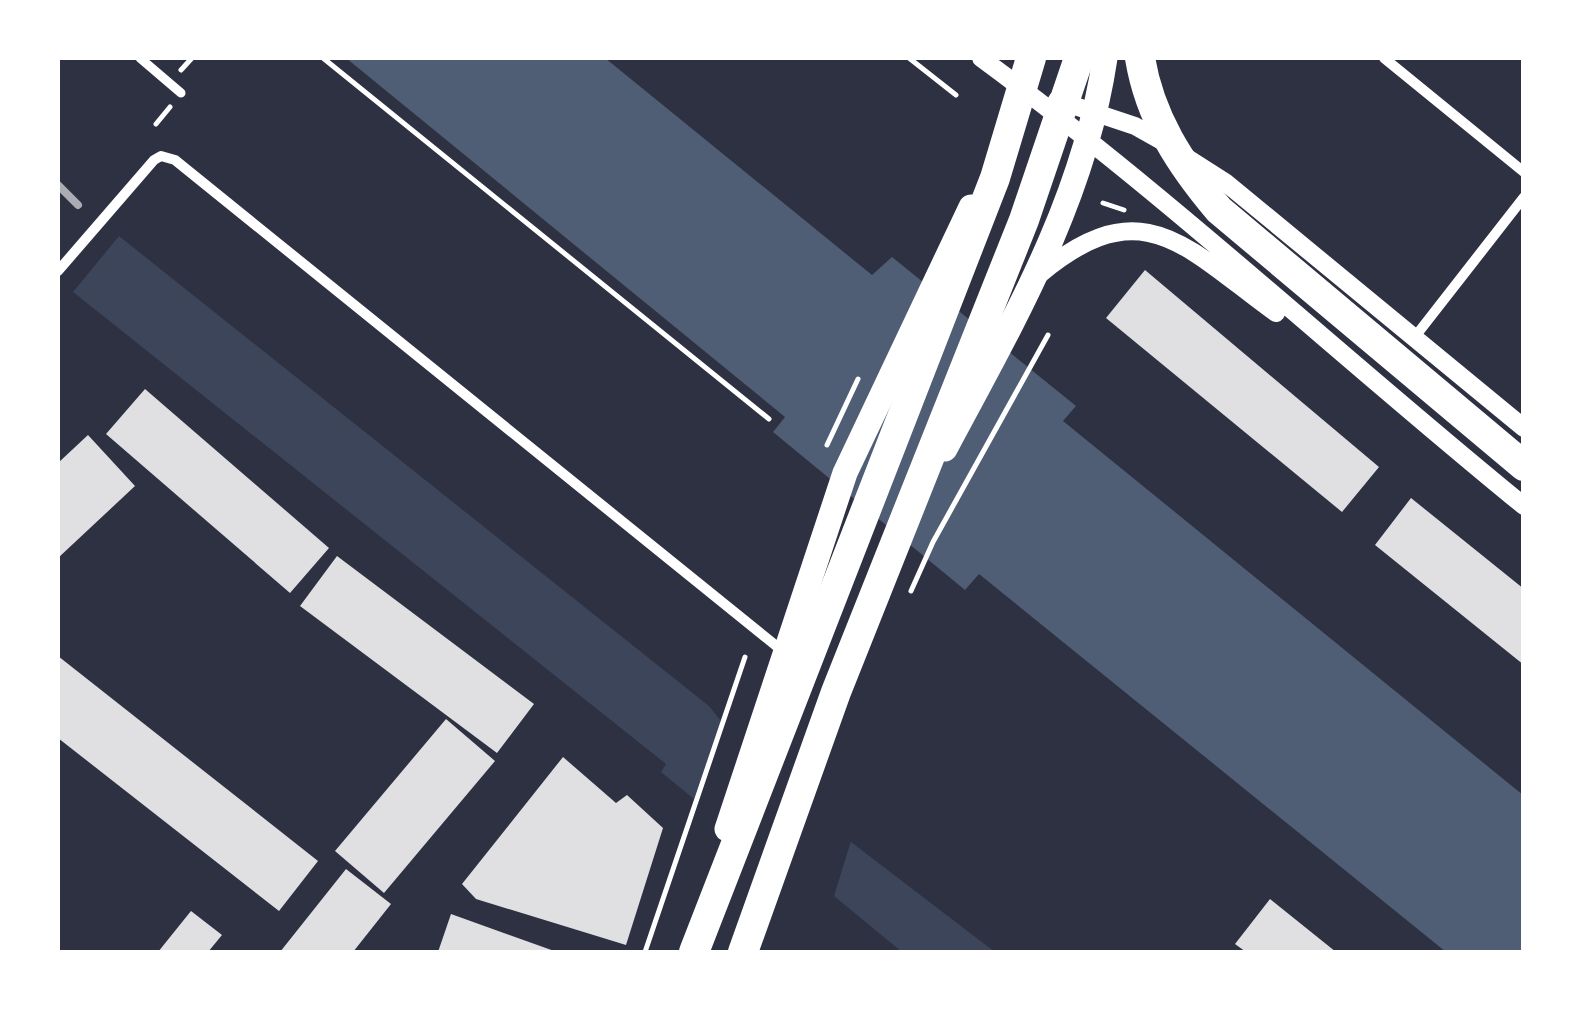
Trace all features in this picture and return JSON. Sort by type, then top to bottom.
[{"type":"highway","points":[[694,952],[995,178],[1030,58]]},
{"type":"highway","points":[[741,952],[836,692],[1030,205],[1079,58]]},
{"type":"highway","points":[[1140,58],[1159,124],[1185,170],[1219,210],[1270,258],[1524,466]]},
{"type":"highway","points":[[702,952],[732,851]]},
{"type":"main road","points":[[686,952],[866,422],[1032,92],[1044,58]]},
{"type":"main road","points":[[741,952],[878,577],[1034,278],[1090,138],[1104,58]]},
{"type":"street","points":[[140,58],[182,93]]},
{"type":"street","points":[[980,58],[1032,92],[1090,138],[1373,384],[1524,506]]},
{"type":"street","points":[[1384,58],[1524,172]]},
{"type":"street","points":[[1032,92],[1150,134],[1224,182],[1524,428]]},
{"type":"street","points":[[58,270],[154,160],[174,160],[786,654]]},
{"type":"street","points":[[1414,338],[1524,197]]},
{"type":"street","points":[[1034,278],[1070,249],[1094,236],[1149,231],[1174,239],[1373,384]]},
{"type":"path","points":[[323,58],[769,419]]},
{"type":"path","points":[[909,58],[956,95]]},
{"type":"path","points":[[1103,203],[1123,213],[1128,196]]},
{"type":"path","points":[[912,591],[934,542],[1048,335]]},
{"type":"path","points":[[644,952],[745,657]]},
{"type":"shaded area","points":[[346,58],[605,58],[872,275],[892,257],[1076,406],[1063,421],[1523,795],[1523,952],[1446,952],[979,574],[965,590],[773,432],[785,417]]},
{"type":"shaded area","points":[[119,236],[709,706],[721,721],[694,799],[661,772],[666,764],[73,292]]},
{"type":"shaded area","points":[[851,841],[995,952],[902,952],[834,896]]},
{"type":"building","points":[[1145,270],[1379,467],[1342,512],[1106,318]]},
{"type":"building","points":[[145,389],[329,548],[290,593],[106,434]]},
{"type":"building","points":[[88,435],[135,486],[58,558],[58,463]]},
{"type":"building","points":[[1411,498],[1524,589],[1524,665],[1375,545]]},
{"type":"building","points":[[337,556],[534,704],[497,753],[300,606]]},
{"type":"building","points":[[58,656],[318,861],[279,911],[58,738]]},
{"type":"building","points":[[446,719],[495,761],[384,893],[335,851]]},
{"type":"building","points":[[563,757],[616,803],[627,795],[663,828],[626,945],[476,899],[462,884]]},
{"type":"building","points":[[346,869],[391,904],[353,952],[280,952]]},
{"type":"building","points":[[1270,899],[1336,952],[1246,952],[1235,944]]},
{"type":"building","points":[[191,911],[222,935],[208,952],[158,952]]},
{"type":"building","points":[[451,914],[557,952],[438,952]]},
{"type":"railway","points":[[58,185],[78,205]]}]
